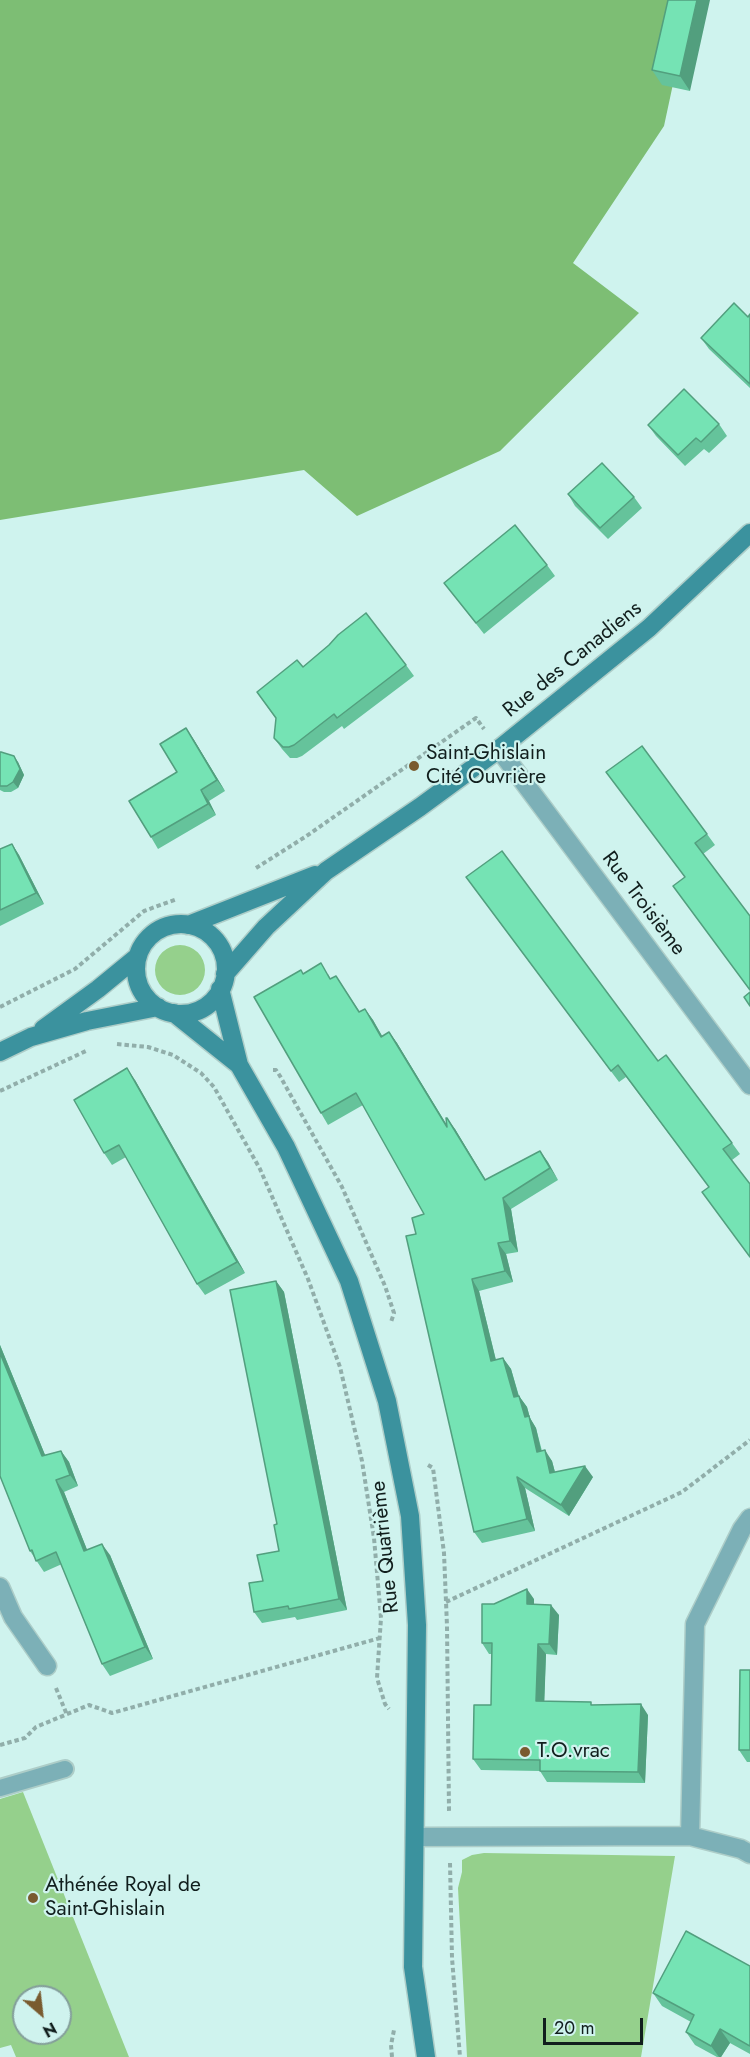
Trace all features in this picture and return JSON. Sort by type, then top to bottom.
[{"type":"street","name":"Rue des Canadiens","points":[[31,1037],[87,1021],[166,1010],[185,1013],[201,1008],[214,998],[223,982],[266,927],[326,871],[420,807],[499,749],[649,628],[750,533]]},
{"type":"street","name":"Rue Troisième","points":[[499,749],[750,1085]]},
{"type":"street","name":"Rue des Canadiens","points":[[0,1052],[31,1037],[98,989],[137,957],[145,942],[154,932],[170,925],[188,924],[326,871]]},
{"type":"street","points":[[188,924],[201,928],[218,943],[224,956],[223,982]]},
{"type":"street","points":[[137,957],[136,972],[140,986],[147,998],[166,1010]]},
{"type":"street","name":"Rue Quatrième","points":[[223,982],[239,1065],[286,1147],[349,1281],[387,1401],[410,1516],[416,1608],[413,1967],[426,2057]]},
{"type":"street","name":"Rue Quatrième","points":[[166,1010],[239,1065]]},
{"type":"street","points":[[690,1836],[695,1624],[742,1528],[750,1518]]},
{"type":"street","points":[[0,1587],[12,1617],[47,1666]]},
{"type":"street","points":[[415,1837],[690,1836],[741,1849],[750,1854]]},
{"type":"lane","points":[[0,1788],[65,1769]]},
{"type":"path","points":[[255,868],[342,812],[476,718]]},
{"type":"path","points":[[0,1007],[75,969],[144,911],[183,897]]},
{"type":"path","points":[[114,1044],[139,1046],[173,1055],[201,1073],[214,1087],[260,1168],[325,1323],[352,1413],[371,1512],[381,1618],[377,1678],[385,1704],[392,1712]]},
{"type":"path","points":[[0,1091],[93,1047]]},
{"type":"path","points":[[446,1602],[682,1492],[750,1440]]},
{"type":"path","points":[[0,1745],[26,1738],[36,1727],[90,1705],[112,1713],[380,1638]]},
{"type":"path","points":[[392,2057],[394,2027]]},
{"type":"green space","points":[[0,0],[691,0],[664,126],[573,263],[639,313],[500,451],[357,516],[304,470],[0,520]]},
{"type":"green space","points":[[180,945],[198,952],[205,970],[198,988],[180,995],[162,988],[155,970],[162,952]]},
{"type":"green space","name":"Athénée Royal de Saint-Ghislain","points":[[23,1792],[129,2057],[16,2057],[11,2045],[0,2048],[0,1799]]},
{"type":"green space","points":[[484,1853],[675,1856],[641,2057],[467,2057],[458,1888],[462,1860]]},
{"type":"building","points":[[668,0],[697,0],[680,76],[652,70]]},
{"type":"building","points":[[734,303],[748,317],[750,314],[750,384],[701,338]]},
{"type":"building","points":[[684,389],[719,424],[701,442],[696,438],[678,455],[648,425]]},
{"type":"building","points":[[602,463],[634,497],[600,528],[568,494]]},
{"type":"building","points":[[515,525],[547,565],[476,623],[444,583]]},
{"type":"building","points":[[366,613],[406,665],[337,718],[334,714],[294,745],[283,747],[274,738],[276,718],[257,692],[297,660],[303,667]]},
{"type":"building","points":[[186,728],[217,780],[201,790],[208,804],[151,837],[129,801],[177,772],[160,744]]},
{"type":"building","points":[[642,746],[707,834],[695,843],[750,916],[750,990],[673,886],[685,877],[606,772]]},
{"type":"building","points":[[0,752],[14,756],[20,769],[13,782],[7,786],[0,786]]},
{"type":"building","points":[[12,844],[36,893],[0,910],[0,849]]},
{"type":"building","points":[[502,851],[658,1061],[666,1055],[732,1143],[723,1149],[750,1184],[750,1257],[702,1192],[709,1187],[618,1065],[611,1071],[466,877]]},
{"type":"building","points":[[321,963],[330,979],[336,976],[359,1012],[365,1009],[381,1037],[389,1032],[447,1127],[446,1118],[485,1180],[540,1151],[550,1168],[503,1198],[510,1241],[498,1243],[505,1271],[472,1279],[491,1361],[503,1358],[514,1397],[519,1396],[525,1417],[529,1416],[537,1452],[545,1450],[550,1473],[585,1466],[561,1505],[517,1477],[527,1519],[474,1532],[406,1236],[416,1234],[412,1218],[424,1214],[356,1093],[321,1113],[254,997],[301,970],[303,974]]},
{"type":"building","points":[[750,992],[750,1006],[744,997]]},
{"type":"building","points":[[127,1068],[237,1262],[197,1284],[119,1145],[104,1153],[74,1100]]},
{"type":"building","points":[[276,1281],[339,1599],[289,1609],[288,1606],[254,1612],[249,1583],[263,1581],[257,1555],[279,1551],[274,1525],[277,1524],[230,1290]]},
{"type":"building","points":[[0,1353],[42,1456],[61,1451],[70,1475],[56,1480],[84,1551],[102,1544],[145,1647],[102,1664],[56,1552],[36,1561],[32,1550],[30,1551],[0,1476]]},
{"type":"building","points":[[527,1589],[527,1604],[551,1605],[549,1644],[538,1644],[536,1701],[591,1702],[591,1705],[641,1704],[638,1772],[540,1771],[540,1760],[473,1759],[474,1705],[491,1705],[492,1643],[482,1643],[482,1604],[494,1604]]},
{"type":"building","points":[[740,1670],[750,1670],[750,1750],[739,1750]]},
{"type":"building","points":[[686,1931],[750,1966],[750,2046],[720,2029],[711,2046],[686,2032],[694,2015],[653,1993]]},
{"type":"place","name":"Saint-Ghislain Cité Ouvrière","points":[[414,766]]},
{"type":"place","name":"T.O.vrac","points":[[525,1752]]},
{"type":"place","name":"Athénée Royal de Saint-Ghislain","points":[[33,1898]]}]
